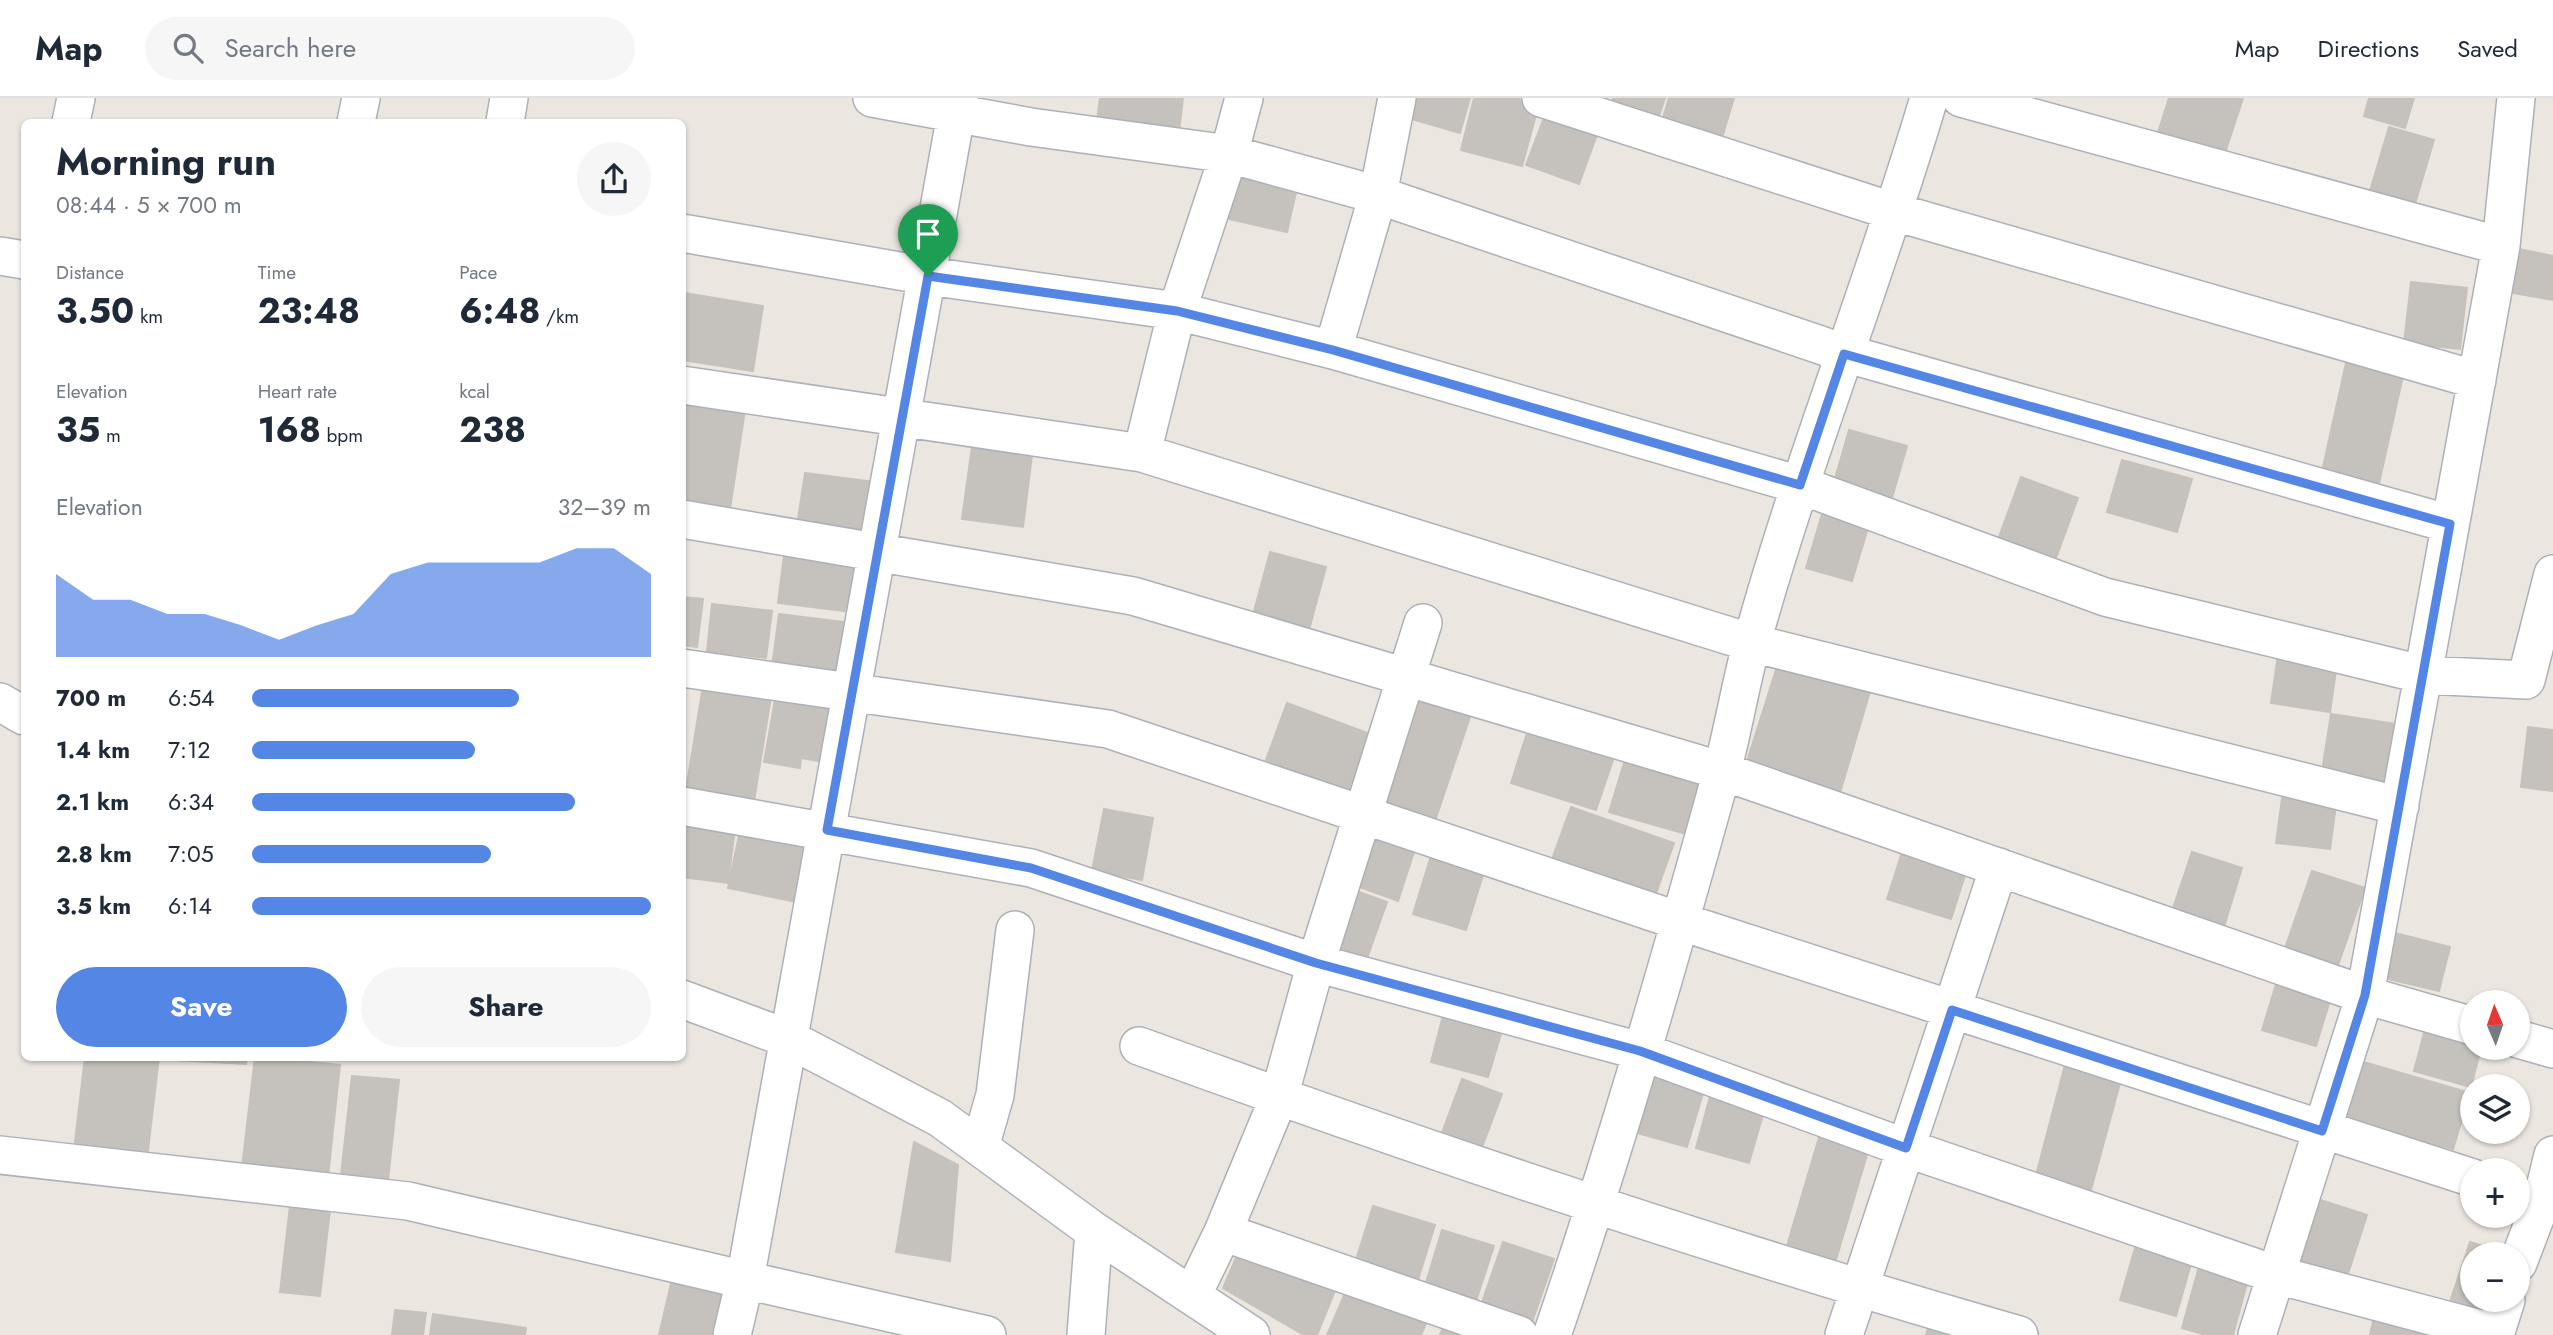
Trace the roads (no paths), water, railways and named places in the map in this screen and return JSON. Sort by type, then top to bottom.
[{"type":"street","points":[[72,119],[76,98]]},
{"type":"street","points":[[357,119],[361,98]]},
{"type":"street","points":[[506,119],[509,98]]},
{"type":"street","points":[[872,98],[958,106],[1229,153],[1378,195],[1844,354],[2450,524]]},
{"type":"street","points":[[1142,453],[1177,311],[1229,153],[1244,98]]},
{"type":"street","points":[[1333,350],[1378,195],[1398,98]]},
{"type":"street","points":[[1541,98],[1895,212],[2477,380]]},
{"type":"street","points":[[1552,1335],[1596,1206],[1722,771],[1752,643],[1800,485],[1895,212],[1929,98]]},
{"type":"street","points":[[1961,98],[2501,246]]},
{"type":"street","points":[[2258,1335],[2365,995],[2501,246],[2516,98]]},
{"type":"street","points":[[732,1335],[745,1280],[958,106]]},
{"type":"street","points":[[686,234],[928,276],[1177,311],[1333,350],[1800,485],[2105,597],[2425,675],[2526,680],[2553,574]]},
{"type":"street","points":[[0,256],[21,260]]},
{"type":"street","points":[[686,386],[1142,453],[1752,643],[2400,806]]},
{"type":"street","points":[[686,520],[1133,596],[1722,771],[2365,995],[2460,1022]]},
{"type":"street","points":[[1192,1296],[1223,1232],[1279,1097],[1316,963],[1423,623]]},
{"type":"street","points":[[686,669],[852,695],[1108,729],[1679,921],[2460,1174]]},
{"type":"street","points":[[0,702],[21,714]]},
{"type":"street","points":[[686,807],[1031,868],[1316,963],[1640,1051],[1906,1148],[2277,1275],[2499,1323]]},
{"type":"street","points":[[1844,1335],[1999,867]]},
{"type":"street","points":[[980,1147],[995,1095],[1015,930]]},
{"type":"street","points":[[686,1000],[789,1039],[940,1118],[1094,1231],[1251,1335]]},
{"type":"street","points":[[2530,1042],[2553,1049]]},
{"type":"street","points":[[1139,1046],[1596,1206],[1859,1289],[2019,1335]]},
{"type":"street","points":[[0,1155],[408,1201],[745,1280],[921,1328],[986,1335]]},
{"type":"street","points":[[2530,1196],[2553,1155]]},
{"type":"street","points":[[1086,1335],[1094,1231]]},
{"type":"street","points":[[1223,1232],[1519,1335]]}]
